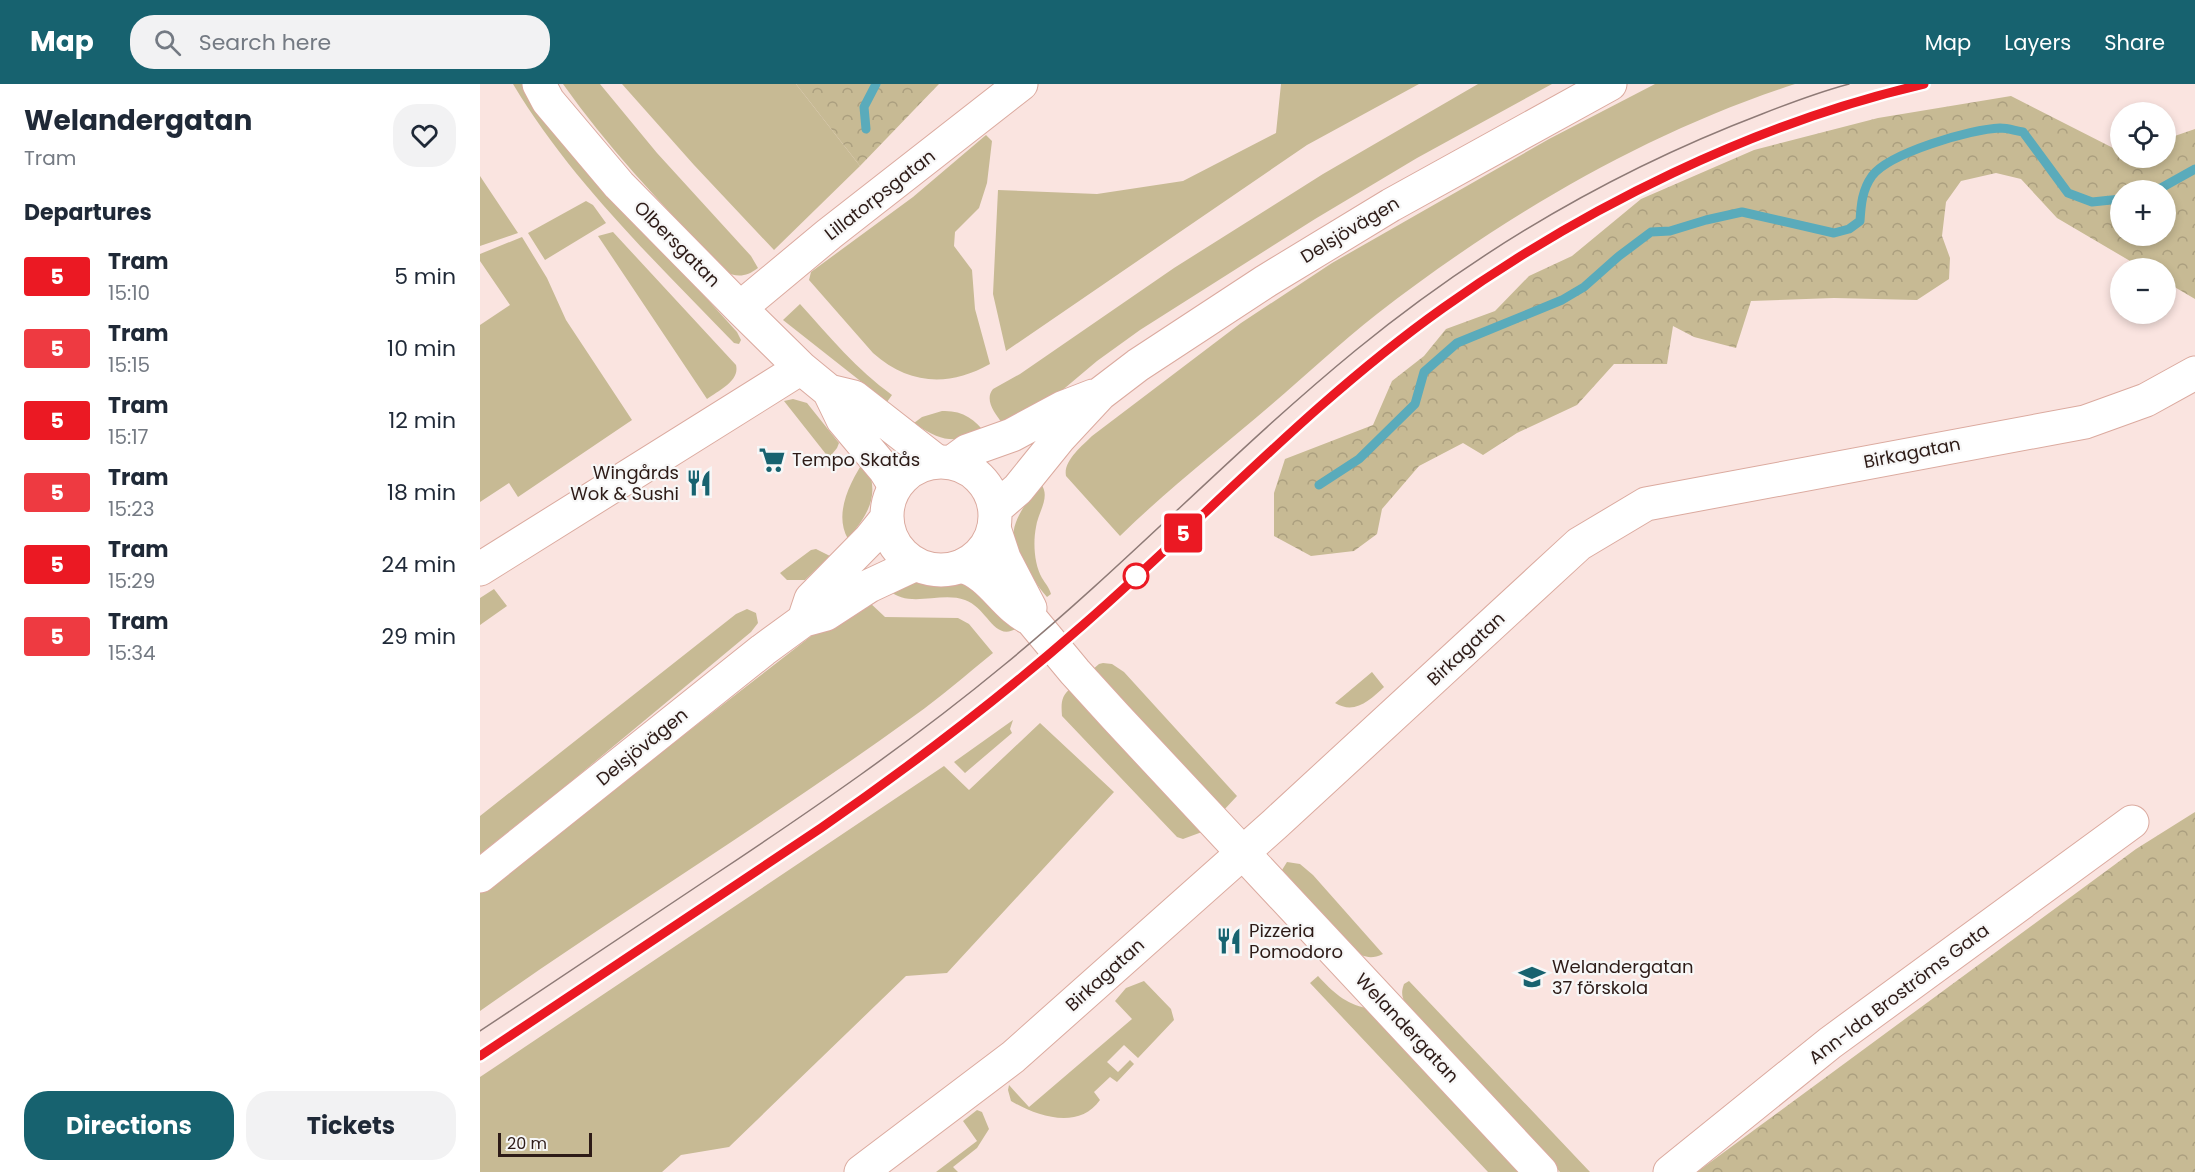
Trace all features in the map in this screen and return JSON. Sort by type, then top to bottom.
[{"type":"street","name":"Olbersgatan","points":[[539,84],[548,101],[619,186],[801,368],[829,391],[843,420],[885,470],[895,486]]},
{"type":"street","name":"Lillatorpsgatan","points":[[740,308],[829,234],[1022,84]]},
{"type":"street","name":"Delsjövägen","points":[[963,566],[982,551],[989,540],[994,519],[1060,437],[1100,394],[1183,334],[1326,244],[1450,171],[1610,84]]},
{"type":"street","points":[[480,569],[801,368]]},
{"type":"street","name":"Birkagatan","points":[[861,1172],[1013,1057],[1244,852],[1579,544],[1646,504],[2085,422],[2146,400],[2195,373]]},
{"type":"street","name":"Olbersgatan","points":[[829,391],[854,397],[944,462]]},
{"type":"street","name":"Delsjövägen","points":[[804,620],[811,599],[870,539],[886,519],[889,498],[906,473],[920,465],[944,462],[1011,435],[1062,408],[1100,394]]},
{"type":"street","points":[[944,462],[968,468],[981,479],[990,493],[994,519]]},
{"type":"street","points":[[886,519],[894,543],[908,559],[916,564],[939,570],[963,566]]},
{"type":"street","name":"Welandergatan","points":[[994,519],[1004,558],[1030,604],[1031,619]]},
{"type":"street","name":"Delsjövägen","points":[[480,876],[804,620],[826,614],[869,586],[916,564]]},
{"type":"street","name":"Welandergatan","points":[[963,566],[987,579],[1022,615],[1031,619],[1089,687],[1541,1172]]},
{"type":"street","name":"Ann-Ida Broströms Gata","points":[[1670,1172],[1830,1043],[2132,822]]},
{"type":"green space","points":[[513,84],[526,84],[604,185],[737,332],[741,340],[739,344],[734,343],[616,220],[561,154]]},
{"type":"green space","points":[[563,84],[600,84],[657,153],[751,256],[758,268],[741,276],[724,271],[620,157]]},
{"type":"green space","points":[[622,84],[796,84],[860,166],[774,250]]},
{"type":"green space","points":[[796,84],[939,84],[860,166]]},
{"type":"green space","points":[[1281,84],[1419,84],[1307,145],[1006,351],[993,294],[998,190],[1097,194],[1183,181],[1276,133]]},
{"type":"green space","points":[[1478,84],[1552,84],[1417,158],[1315,219],[1140,330],[1097,361],[1040,409],[1002,423],[996,415],[990,402],[993,389],[1020,374],[1174,268],[1323,174]]},
{"type":"green space","points":[[1655,84],[1795,84],[1739,104],[1629,153],[1576,181],[1474,244],[1363,325],[1175,485],[1120,536],[1066,476],[1070,459],[1092,436],[1241,323],[1332,263],[1549,139]]},
{"type":"green space","points":[[2011,96],[2110,146],[2110,168],[2176,168],[2176,136],[2195,129],[2195,299],[2176,288],[2176,258],[2125,258],[2057,218],[2021,179],[1996,173],[1961,181],[1946,202],[1942,236],[1950,258],[1949,279],[1917,300],[1834,298],[1751,301],[1736,348],[1694,337],[1673,326],[1667,364],[1614,364],[1577,405],[1517,433],[1483,455],[1463,443],[1419,466],[1382,509],[1377,534],[1354,551],[1311,556],[1274,536],[1274,493],[1285,459],[1373,425],[1392,381],[1424,356],[1446,329],[1495,311],[1529,276],[1572,256],[1641,199],[1754,150],[1878,118]]},
{"type":"green space","points":[[986,135],[992,141],[987,183],[979,208],[955,232],[954,246],[972,270],[975,309],[990,364],[975,371],[944,379],[915,377],[887,364],[873,353],[809,280],[811,272],[913,197]]},
{"type":"green space","points":[[480,176],[518,233],[480,246]]},
{"type":"green space","points":[[586,201],[593,205],[606,223],[545,260],[528,233]]},
{"type":"green space","points":[[613,232],[736,365],[735,376],[723,389],[707,399],[598,236]]},
{"type":"green space","points":[[522,237],[547,278],[566,320],[632,420],[518,497],[509,483],[480,502],[480,325],[510,305],[480,261],[480,254]]},
{"type":"green space","points":[[800,304],[855,364],[892,395],[887,402],[783,320]]},
{"type":"green space","points":[[793,399],[807,403],[839,443],[829,458],[784,401]]},
{"type":"green space","points":[[942,411],[967,416],[986,434],[956,439],[941,438],[914,423],[922,417]]},
{"type":"green space","points":[[865,459],[872,483],[871,502],[848,539],[842,519],[843,508],[854,477]]},
{"type":"green space","points":[[1041,484],[1045,494],[1037,521],[1034,546],[1039,572],[1051,594],[1047,597],[1034,580],[1013,538],[1020,512]]},
{"type":"green space","points":[[816,549],[830,556],[805,580],[787,580],[780,573],[811,550]]},
{"type":"green space","points":[[951,578],[967,582],[1017,628],[1002,631],[973,604],[965,600],[946,597],[906,598],[897,596],[889,590],[915,579]]},
{"type":"green space","points":[[494,589],[507,606],[480,625],[480,598]]},
{"type":"green space","points":[[868,601],[885,617],[958,618],[969,624],[993,653],[934,701],[860,754],[480,1011],[480,893],[837,616]]},
{"type":"green space","points":[[747,609],[756,613],[758,623],[751,632],[480,854],[480,816],[736,614]]},
{"type":"green space","points":[[1103,663],[1112,664],[1124,672],[1237,796],[1223,811],[1092,670]]},
{"type":"green space","points":[[1372,672],[1384,687],[1373,697],[1356,707],[1335,703]]},
{"type":"green space","points":[[1071,688],[1202,832],[1183,839],[1177,837],[1062,716],[1062,700]]},
{"type":"green space","points":[[1013,720],[1010,729],[1012,733],[965,773],[954,762]]},
{"type":"green space","points":[[1040,723],[1114,792],[947,973],[906,976],[729,1147],[681,1155],[662,1172],[480,1172],[480,1077],[944,766],[969,790]]},
{"type":"green space","points":[[2195,812],[2195,1172],[1697,1172],[2136,849]]},
{"type":"green space","points":[[1287,862],[1300,864],[1313,875],[1383,954],[1367,957],[1352,949],[1282,870]]},
{"type":"green space","points":[[1318,976],[1352,1004],[1367,1008],[1520,1172],[1488,1172],[1310,983]]},
{"type":"green space","points":[[1144,981],[1171,1009],[1174,1020],[1138,1058],[1124,1045],[1107,1062],[1118,1072],[1130,1060],[1134,1064],[1117,1082],[1110,1077],[1094,1092],[1100,1100],[1091,1109],[1070,1118],[1058,1118],[1033,1112],[1011,1101],[1009,1085],[1029,1107],[1132,1019],[1115,1001],[1126,988]]},
{"type":"green space","points":[[1409,981],[1590,1172],[1560,1172],[1412,1014],[1402,996],[1404,984]]},
{"type":"green space","points":[[977,1110],[982,1112],[989,1129],[977,1148],[953,1167],[958,1172],[936,1172],[977,1141],[963,1121]]},
{"type":"waterway","points":[[866,129],[864,107],[876,84]]},
{"type":"waterway","points":[[1319,485],[1359,459],[1415,404],[1424,372],[1457,343],[1562,300],[1584,287],[1651,232],[1670,231],[1742,212],[1834,233],[1849,229],[1860,221],[1864,192],[1872,176],[1881,167],[1912,151],[1932,144],[1970,133],[2000,128],[2023,132],[2068,193],[2092,202],[2110,200]]},
{"type":"waterway","points":[[2175,180],[2195,169]]},
{"type":"tram line","points":[[480,1031],[786,826],[933,721],[1049,627],[1311,388],[1356,350],[1450,279],[1549,216],[1654,161],[1762,114],[1849,84]]},
{"type":"tram line","points":[[480,1056],[821,828],[955,730],[1083,625],[1348,382],[1443,308],[1497,271],[1612,203],[1734,145],[1861,100],[1924,84]]},
{"type":"tram line","name":"5","points":[[480,1056],[870,794],[1002,693],[1083,625],[1341,388],[1442,308],[1588,215],[1662,178],[1746,141],[1847,105],[1924,84]]},
{"type":"place","name":"Tempo Skatås","points":[[772,460]]},
{"type":"place","name":"Wingårds Wok & Sushi","points":[[699,483]]},
{"type":"place","name":"Pizzeria Pomodoro","points":[[1229,941]]},
{"type":"place","name":"Welandergatan 37 förskola","points":[[1532,977]]}]
